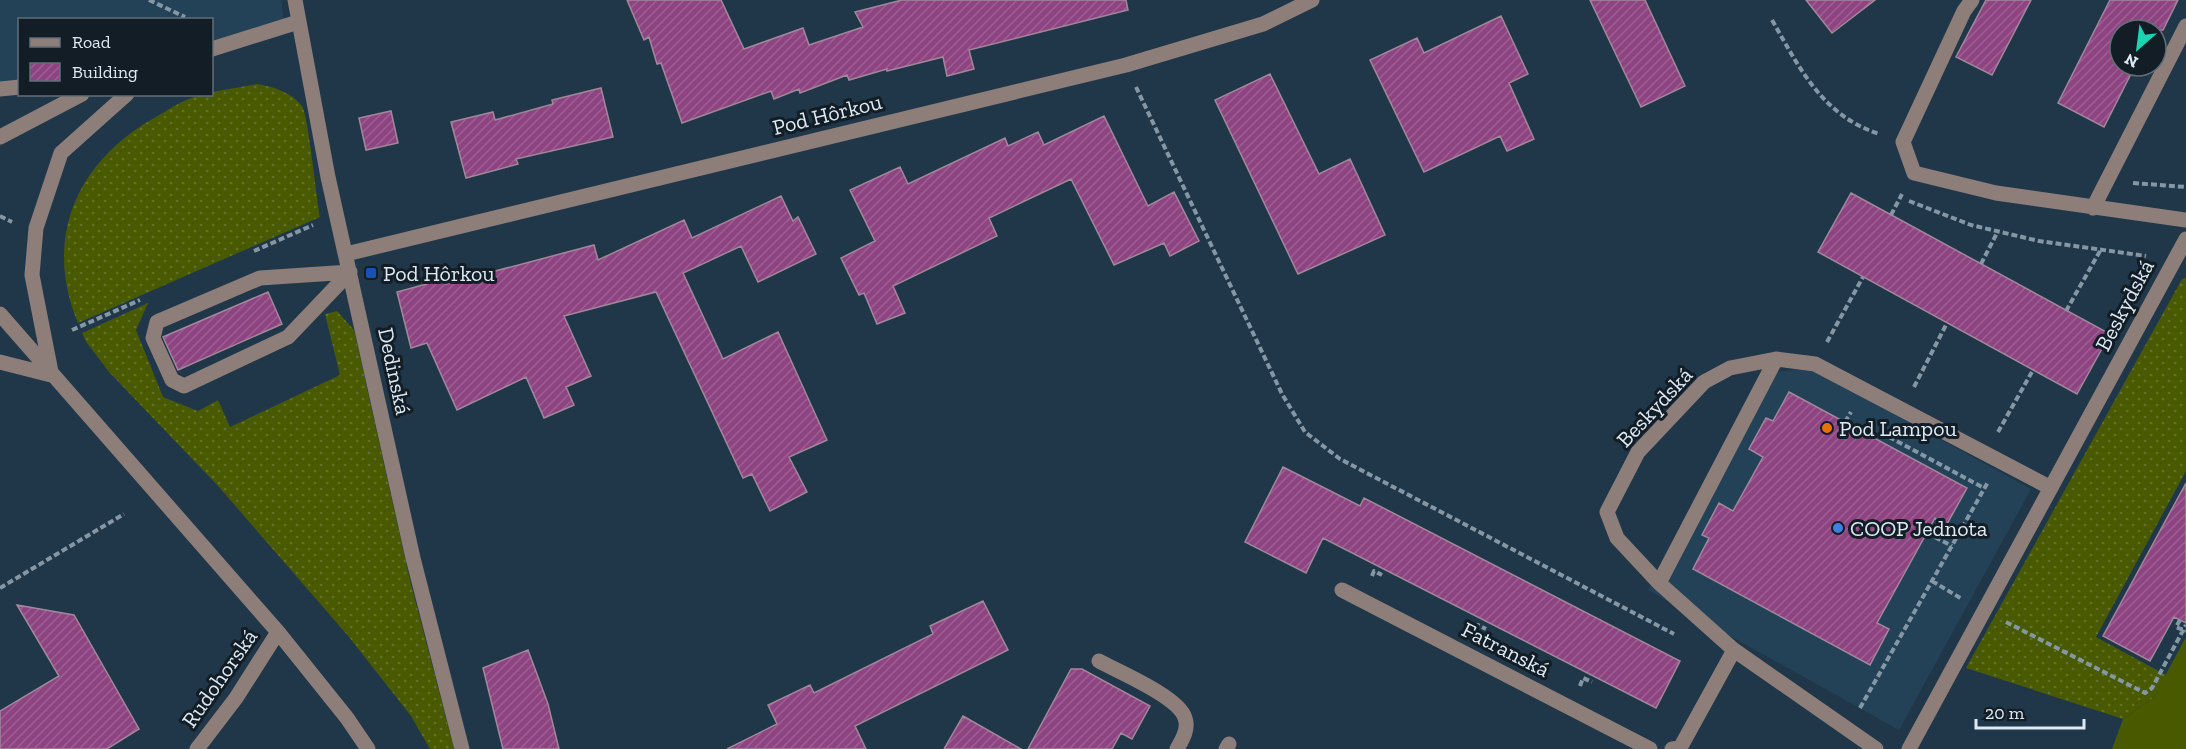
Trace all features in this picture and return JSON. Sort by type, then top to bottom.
[{"type":"street","name":"Dedinská","points":[[295,0],[350,272],[414,558],[462,749]]},
{"type":"street","name":"Pod Hôrkou","points":[[346,254],[1126,65],[1233,35],[1263,24],[1312,0]]},
{"type":"street","points":[[1972,0],[1964,11],[1903,142],[1914,173],[1996,193],[2186,220]]},
{"type":"street","points":[[213,49],[298,22]]},
{"type":"street","points":[[2093,208],[2186,26]]},
{"type":"street","points":[[0,89],[18,87]]},
{"type":"street","points":[[0,137],[78,96]]},
{"type":"street","points":[[51,375],[32,275],[36,228],[61,153],[125,96]]},
{"type":"street","name":"Beskydská","points":[[1909,749],[2186,239]]},
{"type":"street","points":[[350,272],[288,338],[184,386],[172,380],[153,338],[157,322],[260,279],[350,272]]},
{"type":"street","points":[[0,314],[278,632],[347,718],[368,749]]},
{"type":"street","points":[[1659,583],[1776,359]]},
{"type":"street","name":"Beskydská","points":[[1876,749],[1734,650],[1659,583],[1617,538],[1607,512],[1638,452],[1704,382],[1730,368],[1776,359],[1815,364],[2051,488]]},
{"type":"street","points":[[0,362],[51,375]]},
{"type":"street","name":"Fatranská","points":[[1342,590],[1650,749]]},
{"type":"street","name":"Rudohorská","points":[[197,749],[236,698],[278,632]]},
{"type":"street","points":[[1672,749],[1680,748],[1734,650]]},
{"type":"street","points":[[1099,661],[1174,702],[1185,718],[1185,734],[1177,749]]},
{"type":"path","points":[[149,0],[185,17]]},
{"type":"path","points":[[1772,20],[1807,81],[1839,113],[1868,130],[1903,142]]},
{"type":"path","points":[[1126,65],[1282,394],[1305,432],[1341,459],[1675,634]]},
{"type":"path","points":[[2108,180],[2186,187]]},
{"type":"path","points":[[1900,198],[1971,225],[2039,241],[2100,251],[2175,258]]},
{"type":"path","points":[[1981,264],[1998,231]]},
{"type":"path","points":[[2067,311],[2100,251]]},
{"type":"path","points":[[1815,364],[1863,277]]},
{"type":"path","points":[[1902,409],[1947,323]]},
{"type":"path","points":[[1848,729],[1984,488],[1993,457],[2033,370]]},
{"type":"path","points":[[1889,437],[1984,488]]},
{"type":"path","points":[[0,588],[124,514]]},
{"type":"path","points":[[1927,533],[1952,546]]},
{"type":"path","points":[[1932,581],[1984,611],[2145,693],[2152,688],[2185,631],[2186,625]]},
{"type":"path","points":[[2180,620],[2176,627],[2185,631]]},
{"type":"shaded area","points":[[0,0],[281,0],[285,30],[213,57],[213,18],[18,18],[18,85],[0,84]]},
{"type":"shaded area","points":[[1810,368],[2031,489],[1899,730],[1648,590],[1760,374]]},
{"type":"green space","points":[[257,84],[282,91],[302,106],[310,140],[320,217],[78,323],[68,291],[64,261],[66,231],[74,204],[88,178],[106,155],[129,135],[176,105],[197,96],[213,96],[213,92]]},
{"type":"green space","points":[[2186,278],[2186,471],[2096,637],[2166,675],[2153,698],[2123,719],[1966,668],[2182,279]]},
{"type":"green space","points":[[148,303],[136,330],[163,397],[198,411],[218,400],[230,427],[340,375],[325,314],[337,311],[354,330],[409,576],[454,749],[430,749],[411,716],[349,637],[219,487],[109,372],[87,343],[82,333]]},
{"type":"green space","points":[[2186,637],[2186,749],[2112,749],[2123,719],[2153,698]]},
{"type":"building","points":[[627,0],[721,0],[744,49],[803,28],[809,45],[863,27],[855,12],[902,0],[1126,0],[1128,10],[969,50],[974,69],[947,76],[943,57],[849,80],[847,75],[800,93],[799,89],[774,99],[771,91],[682,123],[661,63],[657,64],[649,37],[644,40]]},
{"type":"building","points":[[1590,0],[1645,0],[1685,86],[1641,107]]},
{"type":"building","points":[[1806,0],[1875,0],[1832,33]]},
{"type":"building","points":[[1986,0],[2031,0],[1992,75],[1956,57]]},
{"type":"building","points":[[2110,0],[2178,0],[2168,20],[2168,18],[2108,18],[2108,78],[2129,78],[2104,127],[2058,103]]},
{"type":"building","points":[[1501,16],[1528,74],[1509,83],[1534,139],[1507,151],[1500,136],[1424,172],[1370,60],[1417,38],[1424,53]]},
{"type":"building","points":[[1270,74],[1319,174],[1350,159],[1385,235],[1298,274],[1215,100]]},
{"type":"building","points":[[601,88],[613,137],[516,159],[518,164],[466,178],[451,122],[493,112],[495,120],[553,104],[552,100]]},
{"type":"building","points":[[391,111],[398,143],[366,150],[359,118]]},
{"type":"building","points":[[1104,116],[1148,206],[1174,192],[1199,241],[1170,256],[1164,243],[1114,265],[1071,179],[989,218],[997,236],[893,286],[905,313],[877,324],[864,293],[859,295],[841,258],[875,241],[850,190],[900,167],[908,184],[1005,138],[1008,146],[1038,132],[1044,145]]},
{"type":"building","points":[[1851,193],[2110,334],[2077,394],[1818,252]]},
{"type":"building","points":[[781,196],[793,221],[798,217],[816,254],[758,282],[741,246],[683,273],[723,359],[778,332],[827,440],[789,457],[807,492],[770,511],[752,474],[743,478],[656,292],[564,316],[591,376],[566,387],[574,405],[544,418],[526,377],[457,410],[427,343],[411,348],[397,292],[445,279],[446,284],[594,245],[598,260],[684,220],[692,238]]},
{"type":"building","points":[[268,292],[282,324],[178,370],[163,337]]},
{"type":"building","points":[[1789,392],[1967,488],[1947,524],[1935,518],[1877,623],[1889,629],[1870,665],[1693,569],[1709,538],[1702,535],[1719,503],[1733,511],[1763,457],[1749,449],[1766,418],[1773,421]]},
{"type":"building","points":[[1283,467],[1360,506],[1364,498],[1680,661],[1656,708],[1323,538],[1306,573],[1245,542]]},
{"type":"building","points":[[2186,483],[2186,623],[2174,617],[2150,661],[2103,636]]},
{"type":"building","points":[[983,601],[1008,650],[855,726],[866,749],[727,749],[777,724],[768,705],[810,685],[814,693],[933,634],[930,626]]},
{"type":"building","points":[[17,605],[74,615],[139,729],[107,749],[0,749],[0,711],[59,676]]},
{"type":"building","points":[[528,650],[548,704],[559,749],[503,749],[483,668]]},
{"type":"building","points":[[1071,669],[1082,669],[1150,706],[1132,739],[1121,733],[1112,749],[1028,749]]},
{"type":"building","points":[[963,716],[1021,749],[944,749]]},
{"type":"place","name":"Pod Hôrkou","points":[[371,273]]},
{"type":"place","name":"Pod Lampou","points":[[1827,428]]},
{"type":"place","name":"COOP Jednota","points":[[1838,528]]}]
